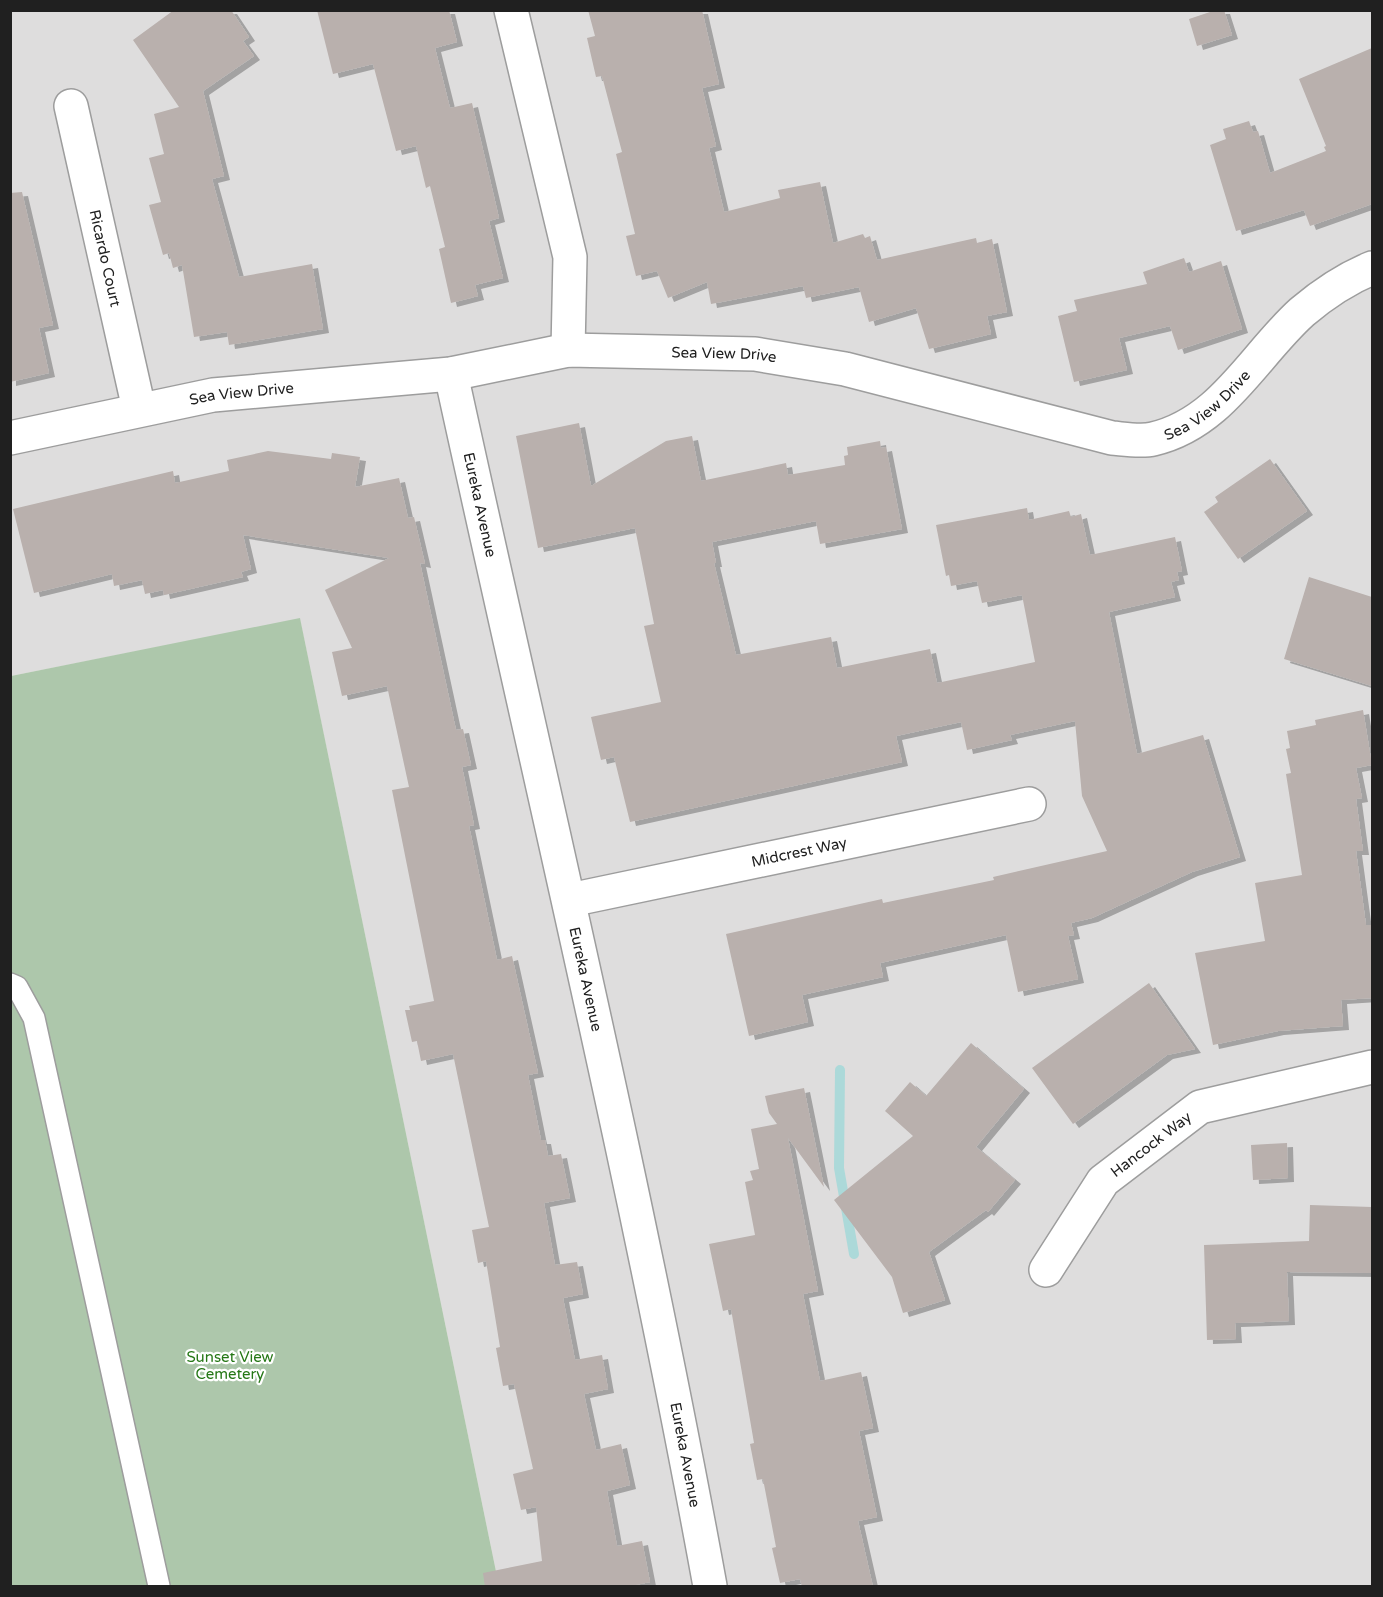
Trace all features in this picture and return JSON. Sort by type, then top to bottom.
[{"type":"street","points":[[511,10],[570,256],[568,350]]},
{"type":"street","name":"Ricardo Court","points":[[71,106],[140,409]]},
{"type":"street","name":"Sea View Drive","points":[[10,438],[213,395],[451,374],[568,350],[755,354],[845,369],[1112,438],[1152,440],[1190,424],[1225,398],[1302,312],[1354,275],[1372,268]]},
{"type":"street","name":"Eureka Avenue","points":[[451,374],[570,900],[677,1406],[710,1587]]},
{"type":"street","name":"Midcrest Way","points":[[570,900],[1029,804]]},
{"type":"street","name":"Hancock Way","points":[[1046,1270],[1103,1181],[1200,1107],[1372,1067]]},
{"type":"lane","points":[[10,984],[17,987],[34,1018],[159,1587]]},
{"type":"shaded area","points":[[11,11],[1372,11],[1372,1586],[499,1586],[300,619],[11,676]]},
{"type":"green space","name":"Sunset View Cemetery","points":[[300,618],[499,1586],[11,1586],[11,676]]},
{"type":"building","points":[[174,10],[231,10],[249,37],[243,41],[254,56],[203,91],[224,176],[212,179],[239,277],[312,264],[323,329],[229,345],[227,332],[194,337],[182,265],[173,268],[169,253],[163,255],[149,205],[161,202],[149,158],[164,154],[154,114],[179,107],[133,40]]},
{"type":"building","points":[[317,10],[449,10],[457,42],[435,48],[450,108],[472,103],[499,218],[489,221],[503,278],[475,285],[478,296],[451,303],[439,249],[445,247],[430,186],[426,188],[416,146],[396,151],[373,64],[333,74]]},
{"type":"building","points":[[588,10],[702,10],[719,84],[702,88],[716,146],[709,148],[724,212],[780,198],[778,190],[820,182],[833,243],[863,234],[865,238],[870,236],[877,260],[976,238],[977,243],[992,239],[1007,312],[987,316],[991,334],[929,349],[916,308],[869,322],[859,287],[806,298],[803,286],[711,304],[707,282],[668,298],[657,271],[636,276],[626,236],[635,234],[616,154],[622,152],[602,76],[596,77],[587,38],[595,36]]},
{"type":"building","points":[[1216,10],[1224,10],[1232,35],[1197,46],[1189,19]]},
{"type":"building","points":[[1372,48],[1372,204],[1310,226],[1304,210],[1236,231],[1210,145],[1226,139],[1223,129],[1249,121],[1253,132],[1258,131],[1270,173],[1326,151],[1299,79]]},
{"type":"building","points":[[22,192],[53,325],[39,328],[49,373],[10,382],[10,193]]},
{"type":"building","points":[[1184,258],[1189,272],[1221,261],[1242,329],[1178,350],[1170,326],[1119,338],[1127,370],[1074,382],[1058,316],[1077,311],[1074,300],[1147,284],[1143,272]]},
{"type":"building","points":[[579,423],[591,486],[666,441],[692,436],[701,481],[786,463],[788,475],[845,465],[844,456],[848,455],[847,447],[880,441],[881,448],[886,447],[902,529],[820,544],[816,521],[712,542],[716,563],[714,563],[736,655],[831,637],[837,668],[930,649],[937,683],[1035,662],[1022,595],[982,603],[977,581],[951,586],[949,575],[946,576],[936,525],[1027,508],[1029,520],[1069,511],[1071,517],[1081,514],[1090,555],[1175,537],[1182,571],[1177,572],[1179,580],[1171,582],[1175,597],[1109,612],[1137,754],[1203,735],[1240,857],[1192,872],[1092,918],[1071,923],[1074,935],[1068,936],[1078,979],[1018,992],[1006,935],[880,963],[883,977],[802,995],[808,1022],[749,1036],[726,934],[882,899],[883,903],[994,880],[993,877],[1107,851],[1082,796],[1075,721],[1010,735],[1012,740],[967,750],[961,722],[896,736],[902,762],[630,822],[614,757],[601,760],[591,717],[661,702],[644,626],[654,624],[635,528],[538,548],[516,436]]},
{"type":"building","points":[[268,451],[331,459],[332,453],[360,457],[355,487],[399,478],[408,518],[414,517],[425,564],[420,563],[456,730],[463,729],[471,765],[462,767],[474,825],[469,826],[497,960],[512,956],[538,1073],[528,1075],[541,1140],[545,1140],[548,1156],[561,1154],[570,1198],[544,1203],[555,1265],[577,1262],[583,1294],[563,1298],[575,1360],[602,1355],[608,1389],[584,1394],[596,1450],[621,1444],[630,1485],[607,1491],[617,1546],[642,1541],[650,1582],[626,1587],[485,1587],[483,1573],[542,1561],[536,1507],[521,1510],[513,1474],[533,1469],[514,1384],[503,1386],[496,1348],[500,1347],[486,1261],[478,1263],[472,1230],[489,1227],[453,1054],[421,1061],[417,1041],[412,1042],[405,1010],[410,1010],[409,1006],[434,1001],[392,790],[409,787],[387,686],[342,696],[332,652],[352,648],[325,590],[389,558],[243,535],[251,569],[241,572],[243,577],[164,595],[163,590],[145,594],[142,580],[114,586],[112,574],[34,593],[13,509],[173,471],[175,483],[229,471],[227,460]]},
{"type":"building","points":[[1270,459],[1307,511],[1238,559],[1204,512],[1218,502],[1215,497]]},
{"type":"building","points":[[1309,577],[1372,597],[1372,686],[1284,659]]},
{"type":"building","points":[[1363,710],[1372,765],[1356,768],[1362,798],[1356,799],[1363,851],[1356,851],[1366,925],[1372,925],[1372,998],[1341,1000],[1343,1026],[1278,1031],[1213,1045],[1195,953],[1265,941],[1255,883],[1302,875],[1286,774],[1291,773],[1286,749],[1290,748],[1287,731],[1316,725],[1315,720]]},
{"type":"building","points":[[1149,983],[1195,1049],[1167,1055],[1073,1124],[1032,1068]]},
{"type":"building","points":[[971,1043],[1024,1089],[976,1147],[1015,1180],[988,1212],[986,1210],[929,1252],[945,1300],[903,1313],[892,1277],[834,1200],[913,1136],[885,1111],[910,1082],[926,1096]]},
{"type":"building","points":[[804,1088],[824,1187],[788,1138],[818,1291],[803,1294],[820,1381],[861,1372],[873,1428],[859,1431],[877,1517],[858,1521],[873,1587],[802,1587],[800,1579],[780,1583],[772,1548],[776,1547],[763,1479],[757,1480],[750,1444],[754,1443],[731,1309],[723,1311],[709,1244],[755,1235],[745,1182],[753,1180],[750,1171],[759,1169],[751,1129],[777,1124],[769,1113],[765,1096]]},
{"type":"building","points":[[1287,1143],[1288,1178],[1253,1180],[1251,1145]]},
{"type":"building","points":[[1310,1205],[1372,1207],[1372,1273],[1287,1272],[1289,1321],[1235,1323],[1236,1339],[1207,1340],[1204,1245],[1309,1241]]},
{"type":"waterway","points":[[840,1070],[839,1168],[854,1254]]}]
